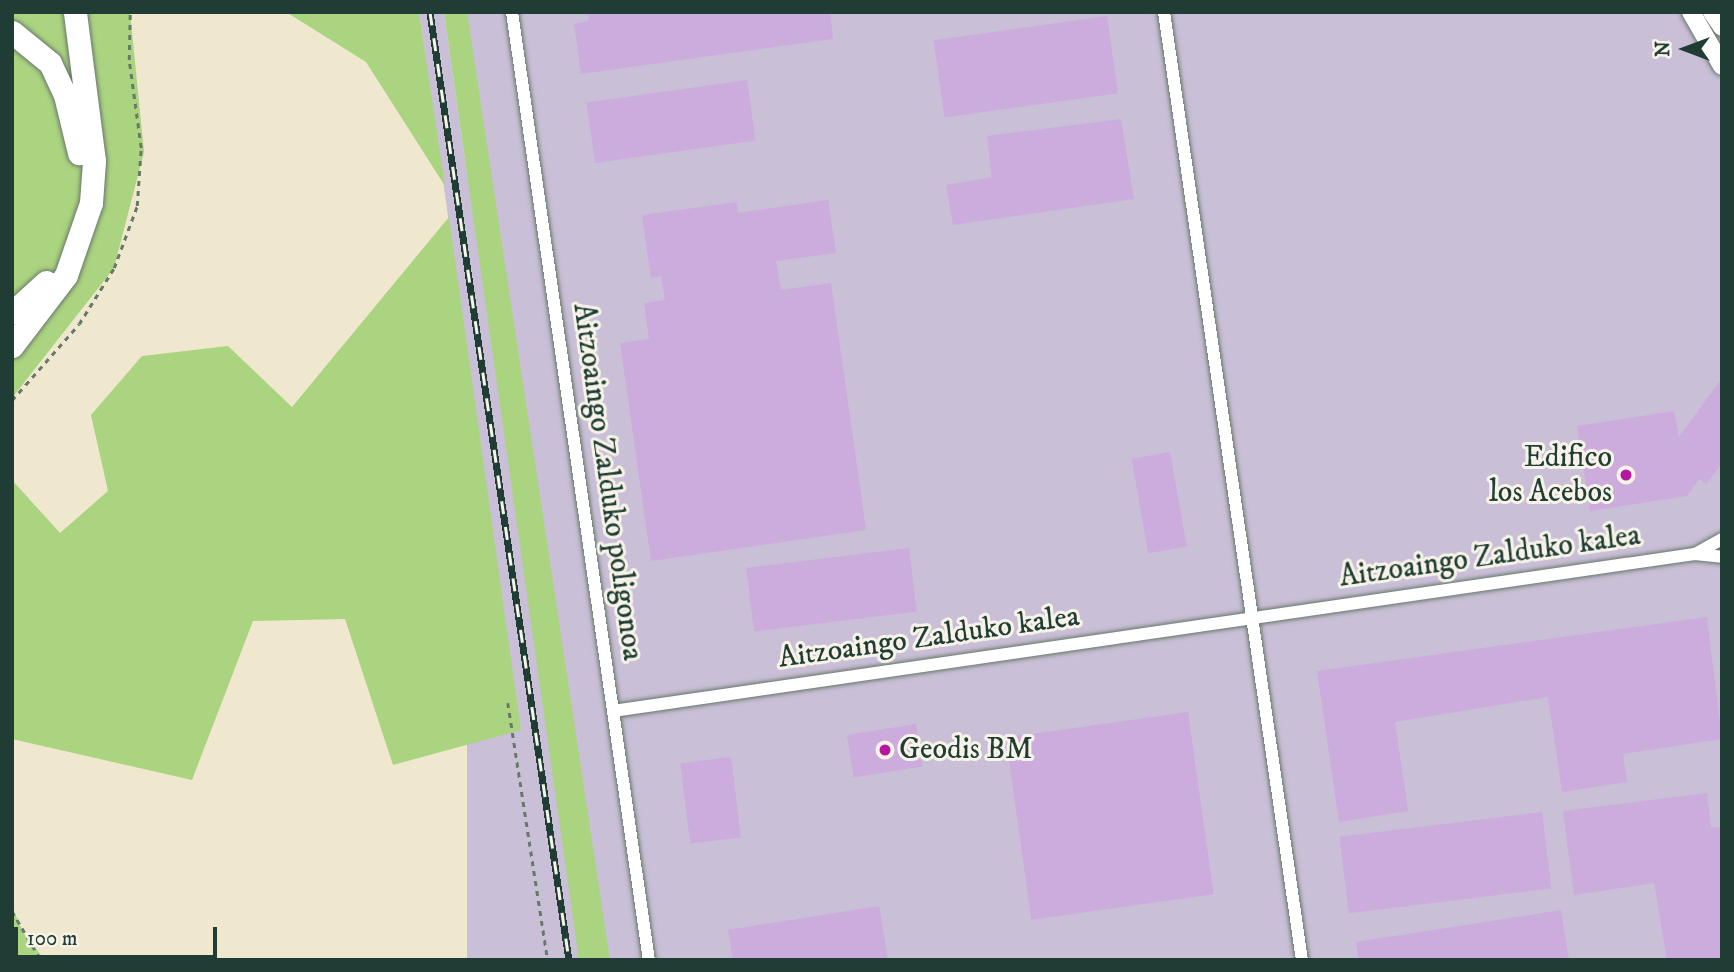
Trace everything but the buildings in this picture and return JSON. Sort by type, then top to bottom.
[{"type":"highway","points":[[12,346],[66,275],[91,203],[94,160],[75,12]]},
{"type":"highway","points":[[12,32],[50,63],[65,95],[79,187],[58,261],[43,286],[12,313]]},
{"type":"street","name":"Aitzoaingo Zalduko poligonoa","points":[[512,12],[649,960]]},
{"type":"street","points":[[1164,12],[1302,960]]},
{"type":"street","points":[[1690,12],[1722,66]]},
{"type":"street","points":[[1712,12],[1722,27]]},
{"type":"street","name":"Aitzoaingo Zalduko kalea","points":[[1695,554],[1722,539]]},
{"type":"street","name":"Aitzoaingo Zalduko kalea","points":[[613,711],[1695,554],[1722,557]]},
{"type":"path","points":[[508,703],[548,960]]},
{"type":"path","points":[[12,911],[41,960]]},
{"type":"shaded area","points":[[419,12],[444,12],[579,960],[545,960],[506,734],[521,729]]},
{"type":"shaded area","points":[[467,12],[1722,12],[1722,960],[467,960]]},
{"type":"green space","points":[[12,12],[130,12],[144,152],[114,268],[12,398]]},
{"type":"green space","points":[[286,12],[419,12],[445,186],[366,62]]},
{"type":"green space","points":[[444,12],[467,12],[610,960],[579,960]]},
{"type":"green space","points":[[449,217],[521,730],[393,765],[345,619],[253,621],[192,780],[12,739],[12,480],[60,533],[108,491],[91,415],[142,356],[228,346],[292,407]]},
{"type":"green space","points":[[12,907],[24,934],[45,960],[12,960]]},
{"type":"railway","points":[[430,12],[569,960]]},
{"type":"place","name":"Edifico los Acebos","points":[[1626,475]]},
{"type":"place","name":"Geodis BM","points":[[885,750]]}]
